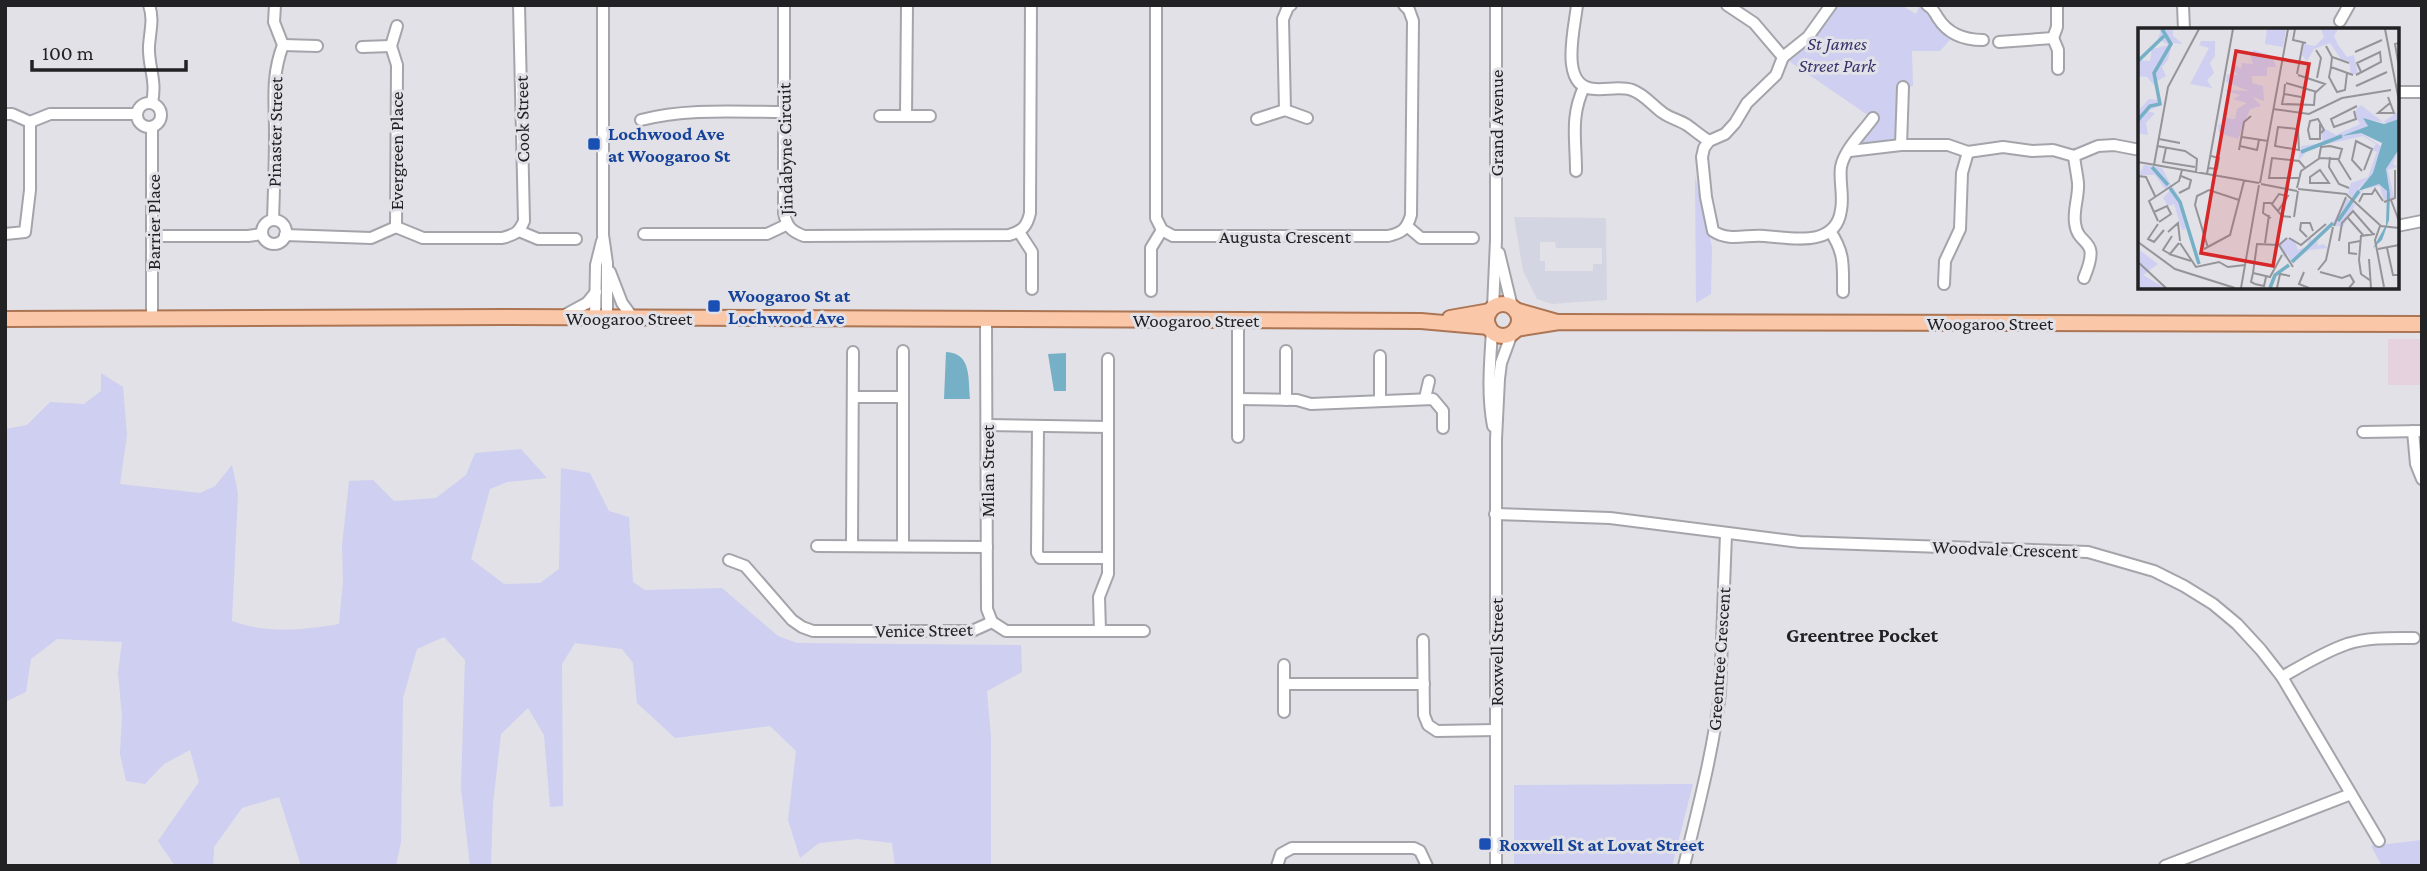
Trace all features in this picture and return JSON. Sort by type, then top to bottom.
[{"type":"main road","name":"Woogaroo Street","points":[[1421,321],[1492,309],[1503,304],[1559,322]]},
{"type":"main road","points":[[1491,329],[1488,322],[1492,309]]},
{"type":"main road","points":[[1514,309],[1519,320],[1514,331]]},
{"type":"main road","name":"Woogaroo Street","points":[[5,319],[560,317],[1421,321],[1491,329],[1502,336],[1559,322],[2422,324]]},
{"type":"street","points":[[149,5],[152,22],[150,59],[154,82],[152,103]]},
{"type":"street","name":"Pinaster Street","points":[[273,220],[274,89],[276,65],[283,45],[274,22],[275,5]]},
{"type":"street","name":"Cook Street","points":[[519,5],[524,222],[519,231]]},
{"type":"street","points":[[603,5],[603,235],[607,263],[622,303],[633,318]]},
{"type":"street","name":"Jindabyne Circuit","points":[[784,5],[784,213],[786,225],[793,232],[804,236],[1009,235],[1019,232]]},
{"type":"street","points":[[906,116],[907,5]]},
{"type":"street","points":[[1031,5],[1030,214],[1028,224],[1019,232],[1032,252],[1032,289]]},
{"type":"street","points":[[1151,290],[1151,248],[1161,230],[1156,218],[1156,5]]},
{"type":"street","points":[[1285,110],[1283,19],[1291,5]]},
{"type":"street","name":"Grand Avenue","points":[[1492,309],[1496,240],[1496,5]]},
{"type":"street","points":[[1577,5],[1572,32],[1571,67],[1576,79],[1584,87],[1594,89],[1616,87],[1633,90],[1664,114],[1686,124],[1709,141]]},
{"type":"street","points":[[1727,5],[1754,23],[1783,57]]},
{"type":"street","points":[[1831,5],[1808,37],[1783,57],[1776,75],[1747,103],[1735,123],[1725,134],[1709,141],[1702,157],[1713,231],[1722,237],[1763,235],[1805,239],[1822,236],[1830,231],[1838,223],[1842,209],[1841,167],[1845,155],[1873,118]]},
{"type":"street","points":[[2057,5],[2057,27],[2053,38],[2058,51],[2058,69]]},
{"type":"street","points":[[2183,5],[2184,28]]},
{"type":"street","points":[[2340,21],[2349,5]]},
{"type":"street","points":[[1932,6],[1939,20],[1955,34],[1967,40],[1983,40]]},
{"type":"street","points":[[1410,7],[1413,21],[1411,215],[1408,227],[1421,238],[1473,237]]},
{"type":"street","name":"Evergreen Place","points":[[285,234],[371,238],[396,227],[397,65],[391,47],[397,26]]},
{"type":"street","points":[[1999,42],[2053,38]]},
{"type":"street","points":[[283,45],[317,46]]},
{"type":"street","points":[[362,47],[391,47]]},
{"type":"street","points":[[1576,171],[1573,121],[1584,87]]},
{"type":"street","points":[[1901,145],[1903,87]]},
{"type":"street","points":[[2399,92],[2422,92]]},
{"type":"street","points":[[152,103],[159,108],[162,116],[159,123],[152,127],[141,125],[137,114],[144,104],[152,103]]},
{"type":"street","points":[[1257,119],[1285,110],[1307,118]]},
{"type":"street","points":[[641,120],[667,113],[698,111],[784,112]]},
{"type":"street","points":[[5,114],[12,114],[30,122],[50,114],[137,114]]},
{"type":"street","points":[[880,116],[930,116]]},
{"type":"street","points":[[5,234],[25,232],[30,190],[30,122]]},
{"type":"street","name":"Barrier Place","points":[[152,127],[152,318]]},
{"type":"street","points":[[1850,150],[1901,145],[1948,145],[1968,152],[2003,148],[2053,150],[2074,156],[2106,145],[2138,150]]},
{"type":"street","points":[[1944,284],[1945,261],[1960,229],[1962,173],[1968,152]]},
{"type":"street","points":[[2074,156],[2078,185],[2074,220],[2076,230],[2090,245],[2092,259],[2084,278]]},
{"type":"street","points":[[273,220],[284,226],[285,234],[281,242],[274,244],[266,241],[262,234],[265,224],[273,220]]},
{"type":"street","points":[[2399,226],[2422,222]]},
{"type":"street","points":[[644,234],[767,234],[786,225]]},
{"type":"street","points":[[396,227],[423,238],[502,238],[513,236],[519,231],[538,239],[576,239]]},
{"type":"street","name":"Augusta Crescent","points":[[1161,230],[1173,236],[1388,236],[1399,234],[1408,227]]},
{"type":"street","points":[[1830,231],[1843,256],[1843,292]]},
{"type":"street","points":[[153,236],[262,234]]},
{"type":"street","points":[[601,318],[596,292],[596,265],[603,235]]},
{"type":"street","name":"Grand Avenue","points":[[1496,240],[1514,309]]},
{"type":"street","points":[[601,318],[607,263]]},
{"type":"street","points":[[560,317],[577,310],[592,299],[596,292]]},
{"type":"street","name":"Milan Street","points":[[986,320],[988,608],[992,622]]},
{"type":"street","points":[[1238,320],[1238,437]]},
{"type":"street","name":"Roxwell Street","points":[[1491,329],[1490,409],[1496,439]]},
{"type":"street","name":"Roxwell Street","points":[[1496,866],[1496,439],[1499,379],[1514,331]]},
{"type":"street","points":[[903,351],[903,547]]},
{"type":"street","points":[[1286,351],[1286,400]]},
{"type":"street","points":[[852,546],[853,352]]},
{"type":"street","points":[[1380,356],[1380,401]]},
{"type":"street","points":[[1100,631],[1099,597],[1108,574],[1108,359]]},
{"type":"street","points":[[1425,398],[1429,381]]},
{"type":"street","points":[[853,397],[903,397]]},
{"type":"street","points":[[1238,399],[1286,400],[1311,404],[1433,399],[1440,404],[1443,411],[1443,428]]},
{"type":"street","points":[[987,425],[1108,426]]},
{"type":"street","points":[[1038,426],[1037,553],[1040,558],[1107,558]]},
{"type":"street","points":[[2363,432],[2418,431],[2416,464],[2422,479]]},
{"type":"street","name":"Woodvale Crescent","points":[[1495,514],[1610,518],[1800,542],[2088,552],[2154,571],[2213,604],[2261,649],[2282,677],[2379,841]]},
{"type":"street","name":"Greentree Crescent","points":[[1684,866],[1713,747],[1717,717],[1726,534]]},
{"type":"street","points":[[817,545],[988,547]]},
{"type":"street","name":"Venice Street","points":[[729,560],[745,566],[792,620],[813,631],[972,631],[992,622],[1006,631],[1144,631]]},
{"type":"street","points":[[2282,677],[2349,644],[2372,639],[2414,638]]},
{"type":"street","points":[[1423,640],[1424,715],[1432,729],[1496,730]]},
{"type":"street","points":[[1284,665],[1284,712]]},
{"type":"street","points":[[1284,684],[1424,684]]},
{"type":"street","points":[[2165,866],[2351,794]]},
{"type":"street","points":[[1277,866],[1281,854],[1292,848],[1414,848],[1420,851],[1427,866]]},
{"type":"shaded area","points":[[1514,217],[1606,218],[1607,300],[1552,304],[1537,299],[1523,271]],"holes":[[[1540,242],[1555,242],[1556,248],[1602,248],[1602,264],[1593,264],[1593,271],[1545,271],[1545,261],[1540,261]]]},
{"type":"shaded area","points":[[2388,339],[2422,339],[2422,385],[2388,385]]},
{"type":"shaded area","points":[[946,352],[954,353],[964,362],[970,399],[944,399]]},
{"type":"shaded area","points":[[1066,353],[1066,391],[1054,391],[1048,354]]},
{"type":"green space","name":"St James Street Park","points":[[1831,5],[1901,5],[1916,14],[1920,5],[1927,5],[1955,34],[1940,51],[1912,51],[1913,86],[1903,87],[1901,145],[1850,151],[1872,118],[1783,57]]},
{"type":"green space","points":[[1695,176],[1712,247],[1711,294],[1696,303]]},
{"type":"green space","points":[[101,373],[123,387],[127,435],[120,484],[200,493],[215,486],[232,465],[238,493],[232,621],[245,625],[285,630],[339,624],[343,581],[342,546],[349,481],[373,480],[394,501],[436,498],[466,475],[475,453],[521,449],[547,478],[507,482],[490,489],[471,559],[504,584],[540,583],[559,569],[561,468],[590,473],[609,511],[629,517],[633,582],[645,590],[722,588],[778,636],[797,643],[1021,645],[1022,672],[987,691],[991,738],[991,866],[895,866],[892,843],[858,839],[819,843],[800,858],[788,820],[796,751],[770,726],[675,738],[637,703],[633,663],[622,649],[575,643],[562,664],[563,806],[550,807],[544,735],[528,708],[501,734],[493,803],[491,866],[470,866],[461,788],[465,660],[444,637],[417,649],[403,698],[401,842],[396,866],[301,866],[279,797],[242,808],[214,847],[213,866],[175,866],[158,841],[199,782],[190,750],[164,764],[145,784],[126,781],[120,754],[122,716],[118,673],[122,642],[57,639],[31,659],[26,692],[5,702],[5,429],[27,425],[50,402],[84,404],[101,391]]},
{"type":"green space","points":[[1693,784],[1672,866],[1514,866],[1514,785]]},
{"type":"green space","points":[[2422,840],[2422,866],[2382,866],[2371,846]]},
{"type":"place","name":"Lochwood Ave at Woogaroo St","points":[[594,144]]},
{"type":"place","name":"Woogaroo St at Lochwood Ave","points":[[714,306]]},
{"type":"place","name":"Roxwell St at Lovat Street","points":[[1485,844]]},
{"type":"district","name":"Greentree Pocket","points":[[1862,635]]}]
